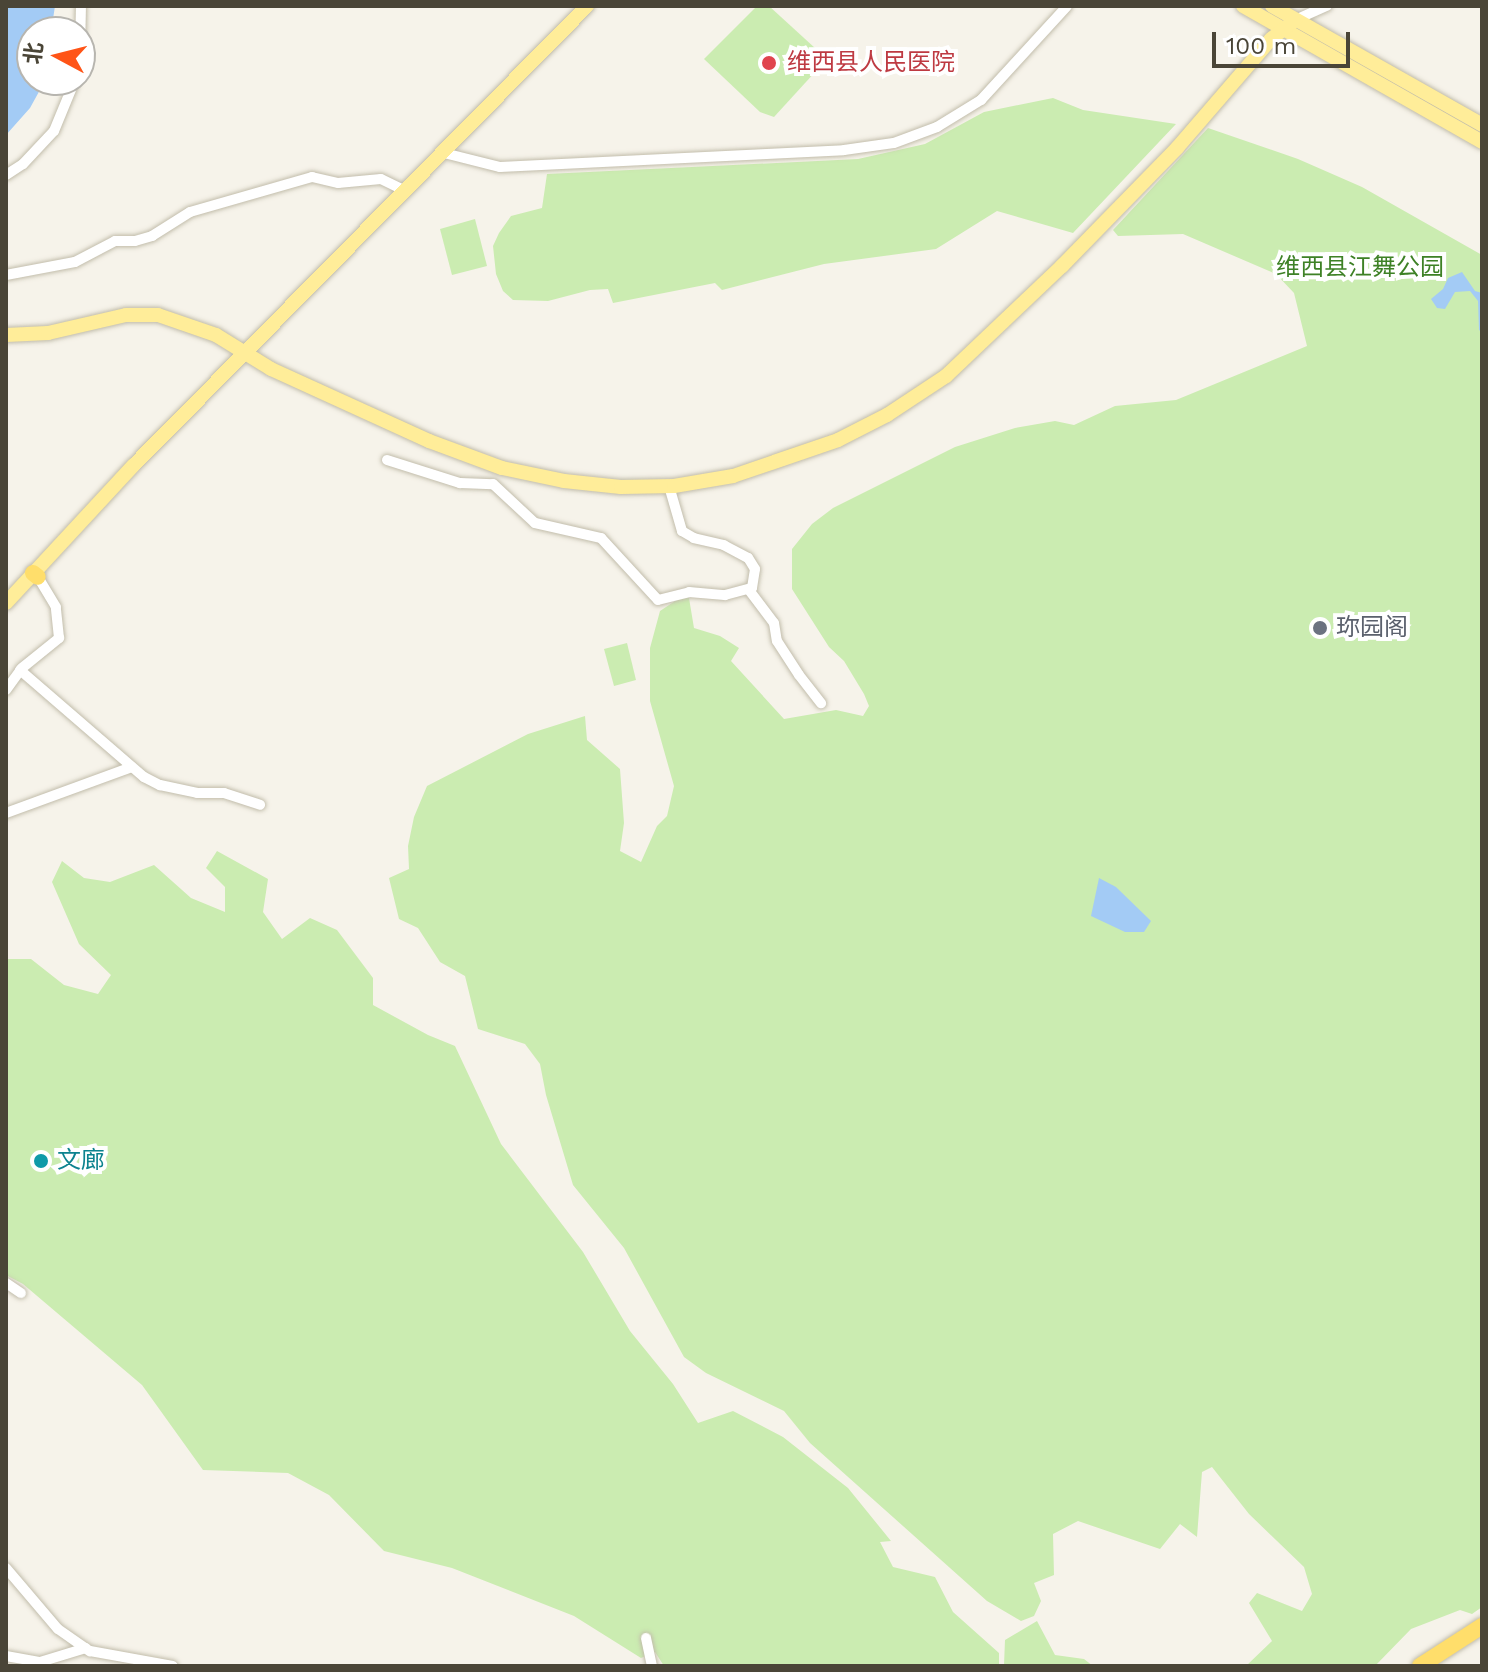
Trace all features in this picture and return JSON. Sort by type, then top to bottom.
[{"type":"highway","points":[[1420,1666],[1482,1626]]},
{"type":"main road","points":[[6,603],[228,382],[246,356],[587,6]]},
{"type":"main road","points":[[1243,6],[1289,24],[1482,125]]},
{"type":"main road","points":[[1272,6],[1289,24],[1482,142]]},
{"type":"main road","points":[[6,335],[48,333],[142,313],[196,326],[246,356],[429,441],[487,463],[593,485],[669,486],[733,476],[805,454],[873,422],[938,382],[1116,211],[1289,24]]},
{"type":"main road","points":[[6,613],[35,575]]},
{"type":"street","points":[[444,153],[500,167],[844,150],[894,143],[937,127],[981,100],[1067,6]]},
{"type":"street","points":[[1289,24],[1306,6]]},
{"type":"street","points":[[1289,24],[1327,6]]},
{"type":"street","points":[[6,175],[23,164],[54,131],[68,96]]},
{"type":"street","points":[[6,275],[75,262],[115,241],[152,236],[190,212],[312,177],[338,183],[381,179],[406,191]]},
{"type":"street","points":[[387,460],[447,480],[493,484],[535,523],[601,538],[658,600],[689,592],[725,595],[749,590],[755,583],[752,563],[724,545],[694,538],[682,531],[669,486]]},
{"type":"street","points":[[6,690],[20,670],[59,638],[56,607],[35,575]]},
{"type":"street","points":[[749,590],[774,623],[777,641],[791,664],[821,703]]},
{"type":"street","points":[[20,670],[132,767],[160,785],[197,793],[224,793],[260,805]]},
{"type":"street","points":[[6,813],[132,767]]},
{"type":"street","points":[[6,1283],[21,1293]]},
{"type":"street","points":[[6,1568],[58,1629],[86,1648],[173,1666]]},
{"type":"street","points":[[646,1638],[652,1666]]},
{"type":"street","points":[[6,1656],[40,1662],[86,1648]]},
{"type":"green space","points":[[757,6],[769,6],[827,59],[774,117],[760,112],[704,59]]},
{"type":"green space","points":[[1053,98],[1083,110],[1176,124],[1073,233],[997,211],[936,249],[824,264],[722,290],[715,283],[613,303],[608,289],[590,290],[548,301],[513,300],[503,291],[496,274],[493,246],[499,233],[511,216],[542,208],[547,174],[858,159],[925,144],[984,112]]},
{"type":"green space","name":"维西县江舞公园","points":[[1208,128],[1298,159],[1362,187],[1482,255],[1482,1607],[1472,1614],[1460,1610],[1411,1629],[1375,1666],[1246,1666],[1272,1641],[1249,1603],[1257,1593],[1302,1611],[1312,1594],[1304,1567],[1249,1514],[1212,1467],[1202,1472],[1197,1537],[1180,1524],[1160,1549],[1078,1521],[1053,1534],[1054,1575],[1034,1583],[1041,1601],[1034,1616],[1021,1621],[987,1601],[810,1443],[784,1411],[706,1373],[684,1357],[624,1248],[573,1185],[540,1064],[525,1044],[478,1029],[465,976],[440,962],[418,928],[399,919],[389,878],[409,869],[408,846],[414,817],[427,786],[528,734],[585,716],[587,740],[620,769],[624,823],[620,851],[641,862],[657,826],[667,816],[674,786],[650,701],[650,648],[660,611],[678,599],[689,598],[694,628],[720,636],[739,648],[731,661],[784,719],[836,710],[863,716],[869,706],[864,694],[792,589],[792,549],[812,524],[833,508],[955,447],[1015,428],[1055,421],[1074,425],[1115,406],[1176,400],[1307,346],[1294,293],[1276,274],[1183,234],[1118,236],[1113,230]]},
{"type":"green space","points":[[475,219],[487,266],[452,275],[440,229]]},
{"type":"green space","points":[[627,643],[636,680],[614,686],[604,649]]},
{"type":"green space","points":[[217,851],[268,879],[263,912],[282,939],[310,918],[337,930],[373,978],[373,1005],[455,1046],[501,1144],[583,1252],[630,1331],[673,1384],[698,1423],[733,1411],[783,1437],[848,1488],[891,1541],[880,1542],[893,1567],[935,1577],[953,1612],[999,1653],[999,1666],[664,1666],[655,1652],[641,1658],[574,1616],[452,1568],[384,1551],[329,1495],[288,1473],[203,1470],[142,1385],[23,1284],[6,1275],[6,959],[31,959],[64,985],[98,994],[111,975],[79,944],[52,882],[62,861],[84,878],[110,882],[154,865],[191,898],[225,912],[225,887],[206,868]]},
{"type":"green space","points":[[1037,1621],[1055,1655],[1084,1659],[1093,1666],[1004,1665],[1005,1640]]},
{"type":"water","points":[[6,6],[55,6],[53,16],[16,16],[16,96],[37,96],[6,135]]},
{"type":"water","points":[[1462,272],[1475,291],[1482,293],[1482,332],[1479,330],[1478,301],[1470,291],[1455,292],[1445,309],[1437,308],[1431,299],[1443,289],[1448,278]]},
{"type":"water","points":[[1099,878],[1116,887],[1151,921],[1144,932],[1125,932],[1091,916]]},
{"type":"place","name":"维西县人民医院","points":[[769,63]]},
{"type":"place","name":"珎园阁","points":[[1320,628]]},
{"type":"place","name":"文廊","points":[[41,1161]]}]
